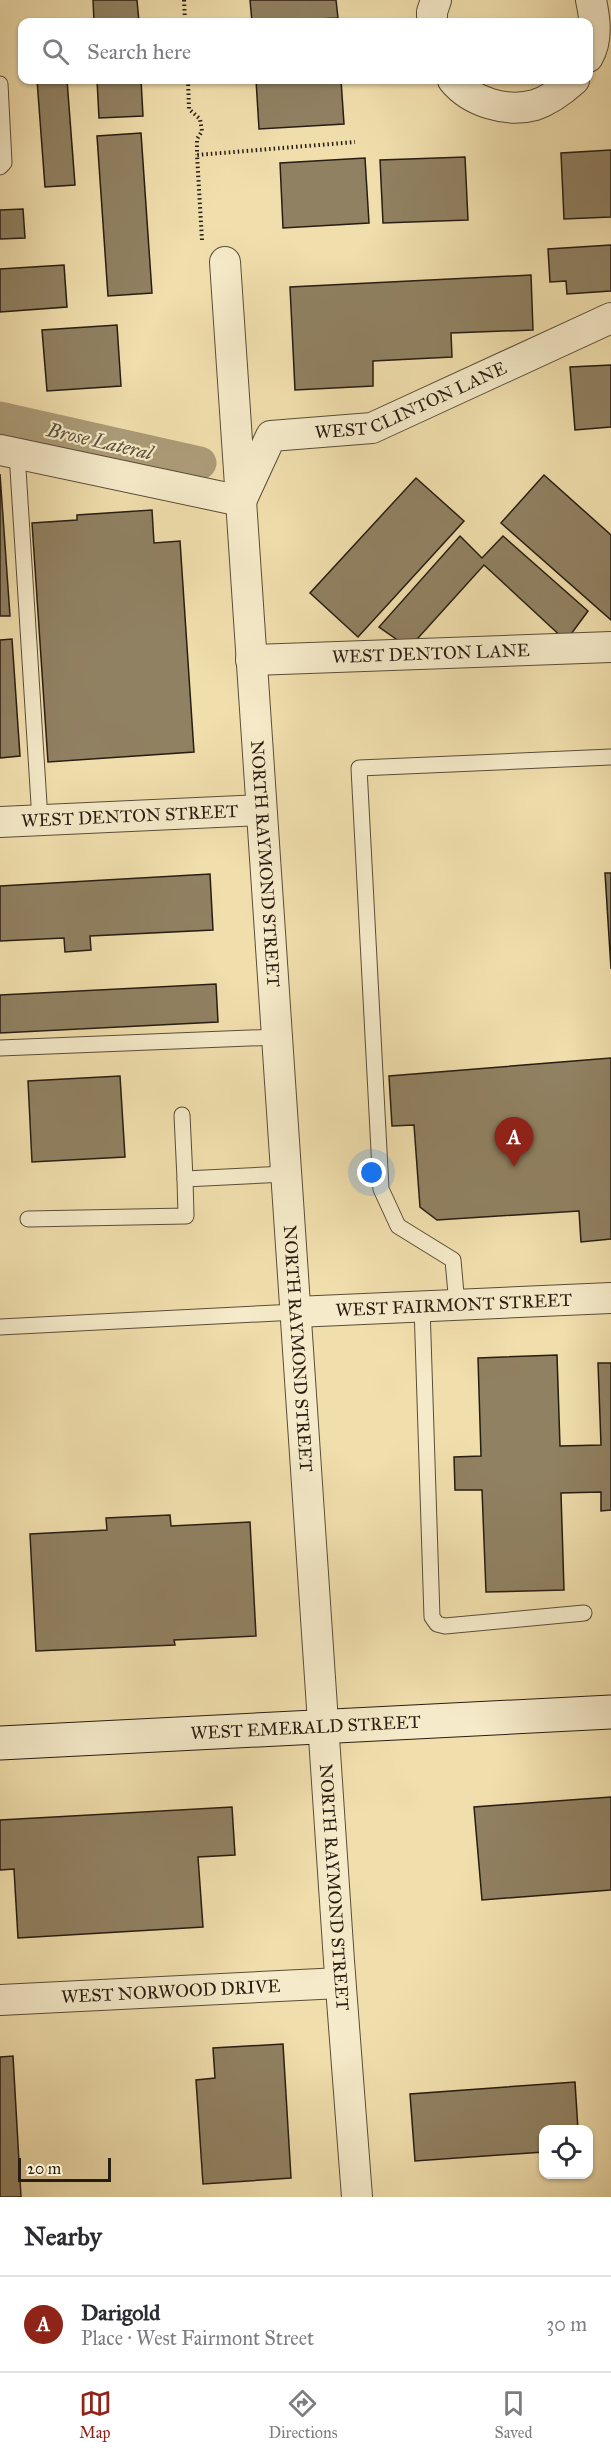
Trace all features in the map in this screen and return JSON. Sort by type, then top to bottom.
[{"type":"main road","name":"WEST EMERALD STREET","points":[[0,1743],[611,1712]]},
{"type":"street","points":[[432,18],[436,0]]},
{"type":"street","points":[[591,0],[596,24],[597,52]]},
{"type":"street","points":[[456,84],[480,100],[507,108],[534,105],[560,93],[570,84]]},
{"type":"street","name":"NORTH RAYMOND STREET","points":[[225,262],[340,1983],[357,2197]]},
{"type":"street","name":"WEST CLINTON LANE","points":[[242,501],[271,435],[372,428],[611,318]]},
{"type":"street","points":[[9,451],[242,501]]},
{"type":"street","name":"WEST DENTON LANE","points":[[251,660],[611,647]]},
{"type":"street","name":"WEST DENTON STREET","points":[[0,822],[261,810]]},
{"type":"street","name":"WEST FAIRMONT STREET","points":[[296,1312],[611,1298]]},
{"type":"street","name":"WEST NORWOOD DRIVE","points":[[0,2000],[340,1983]]},
{"type":"lane","points":[[0,84],[4,163],[0,167]]},
{"type":"lane","points":[[9,451],[40,820]]},
{"type":"lane","points":[[457,1305],[453,1260],[398,1226],[381,1189],[359,768],[611,757]]},
{"type":"lane","points":[[0,1048],[277,1037]]},
{"type":"lane","points":[[28,1219],[186,1216],[182,1114]]},
{"type":"lane","points":[[184,1179],[286,1174]]},
{"type":"lane","points":[[422,1306],[432,1617],[437,1624],[445,1626],[584,1612]]},
{"type":"lane","points":[[0,1327],[296,1312]]},
{"type":"path","points":[[184,0],[185,18]]},
{"type":"path","points":[[188,84],[189,109],[200,119],[202,131],[196,139],[202,240]]},
{"type":"path","points":[[196,155],[355,142]]},
{"type":"building","points":[[93,0],[137,0],[139,18],[94,18]]},
{"type":"building","points":[[250,0],[336,0],[338,18],[252,18]]},
{"type":"building","points":[[37,84],[67,84],[75,185],[45,187]]},
{"type":"building","points":[[97,84],[141,84],[143,116],[99,118]]},
{"type":"building","points":[[256,84],[341,84],[344,124],[259,129]]},
{"type":"building","points":[[141,133],[152,293],[108,296],[97,136]]},
{"type":"building","points":[[611,150],[611,217],[564,219],[561,153]]},
{"type":"building","points":[[465,157],[468,220],[383,223],[380,160]]},
{"type":"building","points":[[365,158],[369,223],[283,228],[280,163]]},
{"type":"building","points":[[23,209],[25,238],[0,239],[0,210]]},
{"type":"building","points":[[611,245],[611,291],[567,294],[566,281],[550,282],[548,249]]},
{"type":"building","points":[[64,265],[67,307],[0,312],[0,269]]},
{"type":"building","points":[[531,275],[533,330],[451,333],[452,357],[373,361],[373,386],[295,390],[290,287]]},
{"type":"building","points":[[117,325],[121,386],[47,391],[42,330]]},
{"type":"building","points":[[611,365],[611,427],[575,430],[570,367]]},
{"type":"building","points":[[0,474],[10,616],[0,616]]},
{"type":"building","points":[[544,475],[611,535],[611,620],[501,523]]},
{"type":"building","points":[[416,478],[464,521],[358,637],[310,593]]},
{"type":"building","points":[[152,510],[154,543],[180,541],[194,752],[48,762],[32,523],[77,520],[77,515]]},
{"type":"building","points":[[460,536],[482,558],[503,536],[588,611],[566,641],[484,565],[409,648],[379,627]]},
{"type":"building","points":[[12,639],[20,756],[0,758],[0,640]]},
{"type":"building","points":[[605,873],[611,873],[611,969]]},
{"type":"building","points":[[210,874],[213,930],[90,936],[91,950],[65,952],[64,938],[0,941],[0,886]]},
{"type":"building","points":[[216,984],[218,1022],[0,1033],[0,995]]},
{"type":"building","points":[[611,1058],[611,1239],[581,1242],[579,1211],[437,1220],[420,1207],[414,1125],[392,1126],[389,1076]]},
{"type":"building","points":[[120,1076],[125,1157],[32,1162],[28,1081]]},
{"type":"building","points":[[557,1355],[560,1446],[601,1445],[598,1363],[611,1363],[611,1510],[601,1511],[601,1492],[561,1493],[564,1590],[486,1592],[482,1490],[455,1490],[454,1457],[481,1456],[478,1358]]},
{"type":"building","points":[[170,1515],[171,1526],[250,1522],[256,1636],[174,1640],[175,1645],[36,1651],[30,1534],[107,1530],[106,1518]]},
{"type":"building","points":[[611,1797],[611,1890],[482,1900],[474,1807]]},
{"type":"building","points":[[232,1807],[235,1855],[198,1857],[203,1927],[18,1938],[14,1869],[0,1870],[0,1820]]},
{"type":"building","points":[[283,2044],[291,2178],[203,2184],[196,2080],[215,2078],[213,2048]]},
{"type":"building","points":[[13,2056],[21,2197],[0,2197],[0,2057]]},
{"type":"building","points":[[575,2082],[578,2125],[539,2125],[539,2152],[415,2161],[410,2094]]},
{"type":"waterway","name":"Brose Lateral","points":[[0,418],[200,463]]},
{"type":"place","name":"Darigold","points":[[514,1167]]}]
